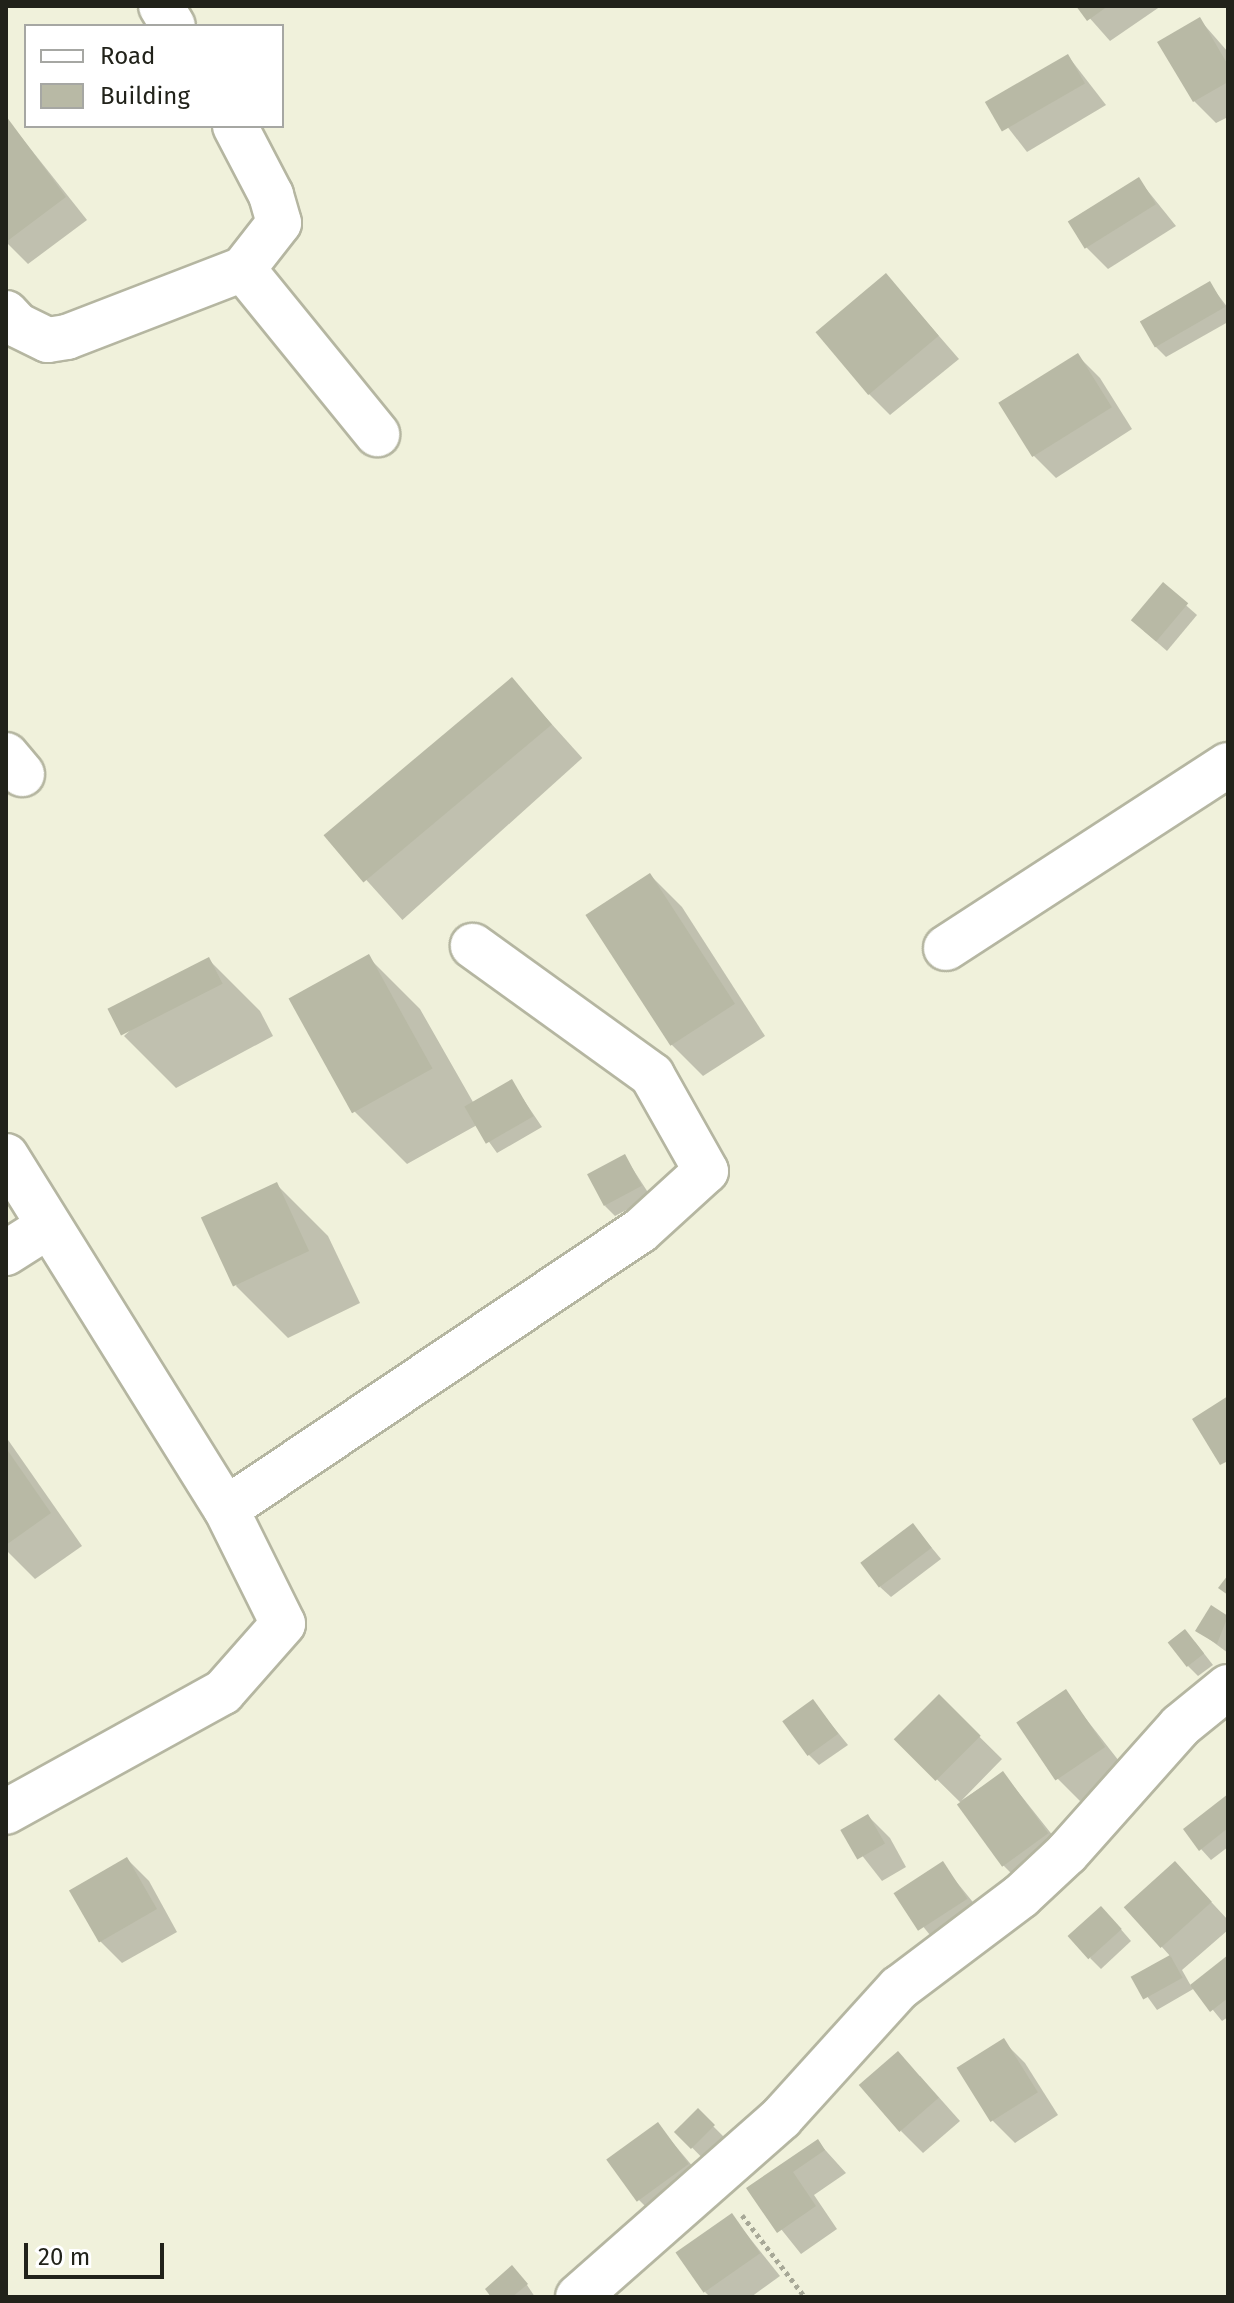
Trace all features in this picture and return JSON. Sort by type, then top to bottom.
[{"type":"street","points":[[161,6],[172,24]]},
{"type":"street","points":[[6,313],[17,325],[48,340],[67,337],[243,269],[279,223],[271,195],[236,128]]},
{"type":"street","points":[[243,269],[377,434]]},
{"type":"street","points":[[946,948],[1228,765]]},
{"type":"street","points":[[226,1509],[640,1231],[706,1171],[652,1075],[473,946]]},
{"type":"street","points":[[6,1156],[47,1227],[226,1509],[283,1624],[223,1692],[6,1812]]},
{"type":"street","points":[[6,1253],[47,1227]]},
{"type":"street","points":[[578,2297],[781,2118],[899,1988],[1021,1896],[1067,1853],[1180,1726],[1228,1687]]},
{"type":"path","points":[[712,2176],[805,2297]]},
{"type":"building","points":[[1076,6],[1108,6],[1087,21]]},
{"type":"building","points":[[1200,17],[1228,65],[1228,82],[1193,102],[1157,42]]},
{"type":"building","points":[[1068,54],[1085,83],[1002,131],[985,102]]},
{"type":"building","points":[[6,116],[66,197],[6,242]]},
{"type":"building","points":[[1139,177],[1156,204],[1085,249],[1068,222]]},
{"type":"building","points":[[886,273],[939,336],[868,395],[816,332]]},
{"type":"building","points":[[1210,281],[1225,307],[1155,347],[1140,322]]},
{"type":"building","points":[[1078,353],[1112,407],[1032,457],[998,403]]},
{"type":"building","points":[[1163,582],[1188,603],[1156,642],[1131,620]]},
{"type":"building","points":[[512,677],[552,724],[363,883],[324,835]]},
{"type":"building","points":[[650,873],[735,1004],[670,1046],[585,915]]},
{"type":"building","points":[[369,954],[433,1069],[352,1113],[289,999]]},
{"type":"building","points":[[209,957],[223,984],[121,1035],[107,1009]]},
{"type":"building","points":[[512,1079],[534,1116],[486,1144],[464,1106]]},
{"type":"building","points":[[625,1154],[642,1186],[604,1206],[587,1174]]},
{"type":"building","points":[[277,1182],[309,1251],[233,1286],[201,1217]]},
{"type":"building","points":[[1228,1396],[1228,1461],[1220,1465],[1192,1419]]},
{"type":"building","points":[[6,1448],[51,1513],[6,1545]]},
{"type":"building","points":[[913,1523],[932,1548],[879,1587],[860,1563]]},
{"type":"building","points":[[1228,1575],[1228,1595],[1218,1588]]},
{"type":"building","points":[[1211,1605],[1228,1616],[1217,1644],[1195,1631]]},
{"type":"building","points":[[1185,1629],[1204,1653],[1187,1667],[1168,1643]]},
{"type":"building","points":[[1066,1689],[1105,1747],[1055,1781],[1016,1723]]},
{"type":"building","points":[[939,1694],[981,1736],[935,1781],[894,1739]]},
{"type":"building","points":[[813,1699],[838,1734],[808,1756],[782,1721]]},
{"type":"building","points":[[1003,1771],[1048,1833],[1002,1867],[957,1805]]},
{"type":"building","points":[[1228,1794],[1228,1828],[1199,1851],[1183,1829]]},
{"type":"building","points":[[868,1814],[885,1843],[857,1859],[840,1830]]},
{"type":"building","points":[[127,1857],[157,1909],[99,1942],[69,1890]]},
{"type":"building","points":[[943,1861],[968,1899],[918,1931],[894,1893]]},
{"type":"building","points":[[1175,1861],[1212,1902],[1161,1948],[1124,1907]]},
{"type":"building","points":[[1101,1906],[1122,1929],[1088,1959],[1068,1936]]},
{"type":"building","points":[[1170,1955],[1183,1978],[1143,2000],[1131,1977]]},
{"type":"building","points":[[1228,1955],[1228,1998],[1210,2012],[1190,1985]]},
{"type":"building","points":[[1004,2038],[1038,2092],[990,2122],[957,2068]]},
{"type":"building","points":[[898,2051],[939,2098],[899,2132],[859,2085]]},
{"type":"building","points":[[698,2108],[715,2125],[691,2149],[674,2132]]},
{"type":"building","points":[[658,2122],[689,2164],[637,2202],[606,2160]]},
{"type":"building","points":[[818,2139],[825,2150],[793,2172],[816,2206],[777,2233],[746,2188]]},
{"type":"building","points":[[732,2213],[760,2253],[704,2293],[675,2253]]},
{"type":"building","points":[[512,2265],[528,2284],[512,2297],[491,2297],[485,2289]]}]
